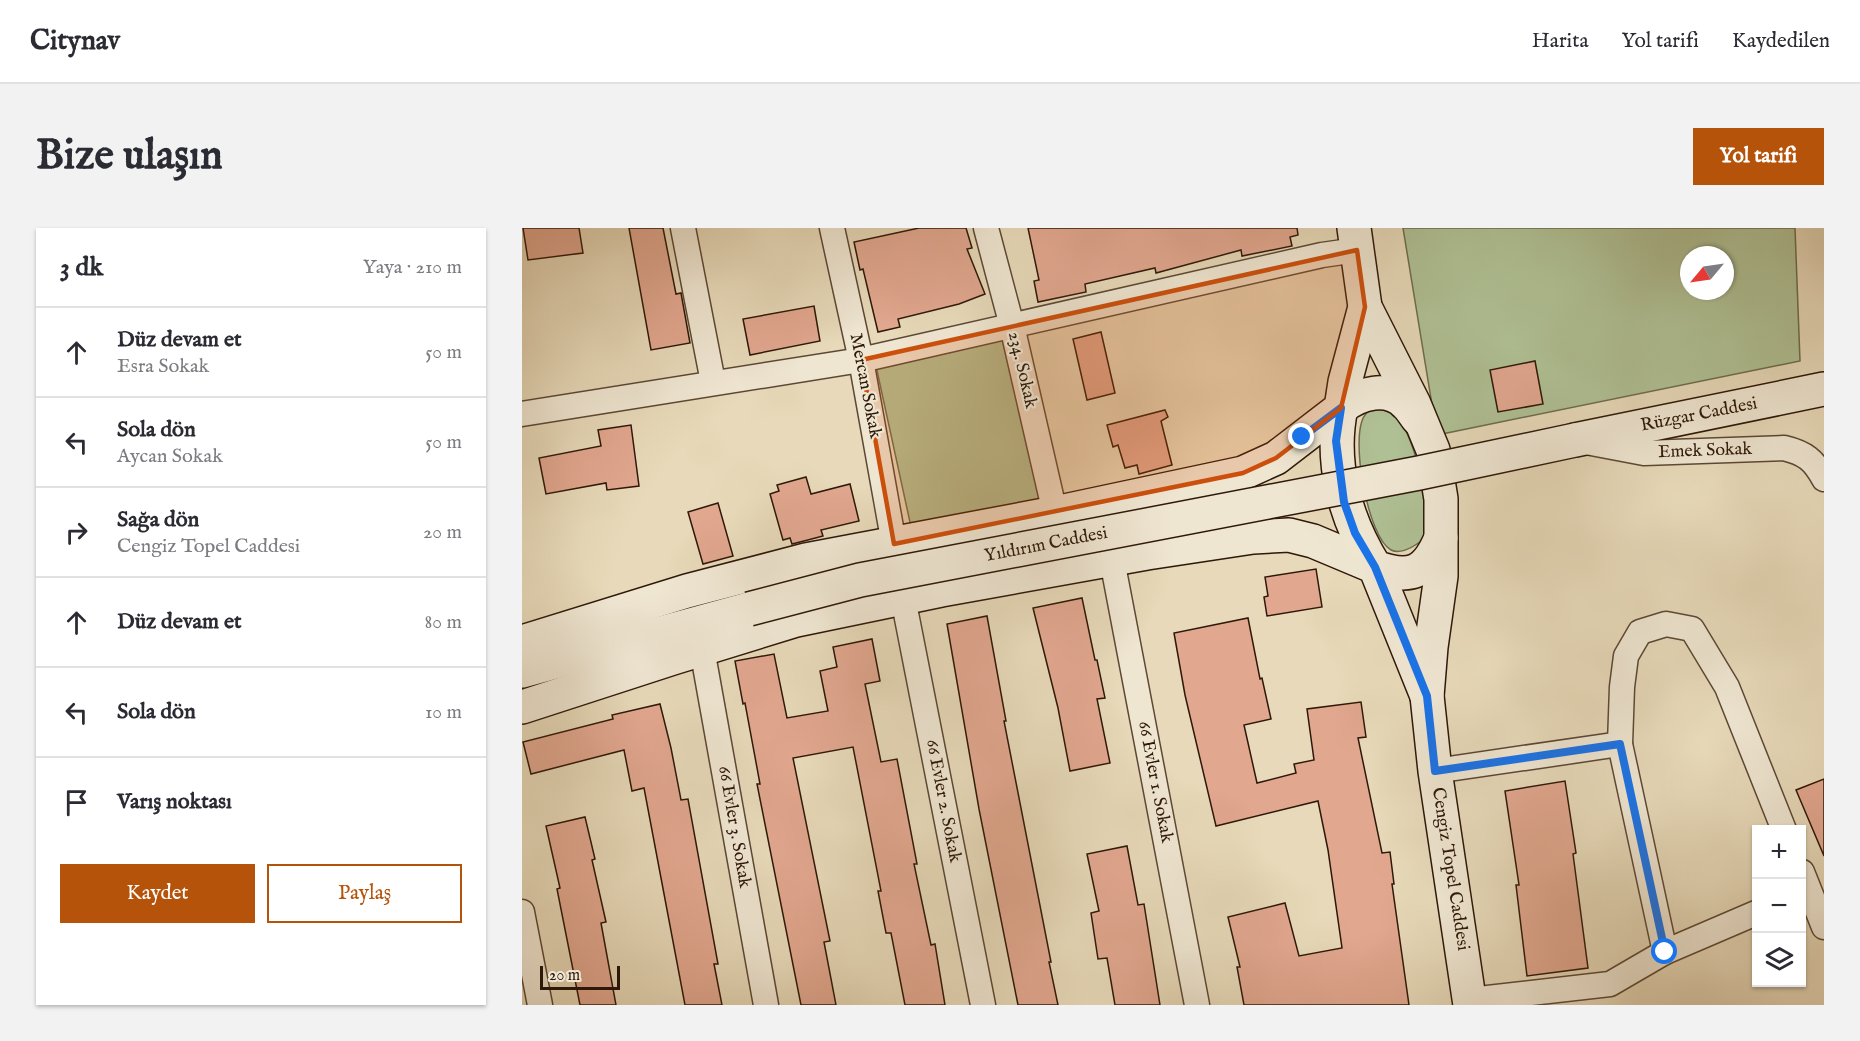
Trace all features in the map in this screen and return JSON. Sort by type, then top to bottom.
[{"type":"main road","points":[[1356,239],[1365,307],[1387,348],[1433,450],[1441,499],[1441,576],[1427,696]]},
{"type":"main road","points":[[1365,307],[1345,382],[1336,441],[1344,502],[1355,533],[1375,567],[1427,696]]},
{"type":"main road","name":"Rüzgar Caddesi","points":[[1575,440],[1824,389]]},
{"type":"main road","points":[[522,642],[719,583],[806,560],[1055,513],[1243,473],[1276,458],[1341,408],[1356,399],[1377,392],[1392,395],[1405,402],[1421,423]]},
{"type":"main road","name":"Yıldırım Caddesi","points":[[522,671],[860,580],[1419,473],[1575,440]]},
{"type":"main road","points":[[522,707],[796,620],[903,598],[1252,537],[1288,535],[1314,541],[1396,574],[1407,574],[1428,562],[1435,553],[1441,538]]},
{"type":"main road","name":"Cengiz Topel Caddesi","points":[[1427,696],[1435,771],[1470,1002]]},
{"type":"street","points":[[683,228],[713,382]]},
{"type":"street","name":"Mercan Sokak","points":[[832,228],[861,360],[894,544]]},
{"type":"street","name":"234. Sokak","points":[[986,228],[1012,326],[1055,513]]},
{"type":"street","points":[[522,414],[861,360],[1322,255],[1356,239]]},
{"type":"street","name":"Emek Sokak","points":[[1575,440],[1644,453],[1784,448],[1802,453],[1818,467],[1824,478]]},
{"type":"street","name":"66 Evler 1. Sokak","points":[[1112,560],[1197,1005]]},
{"type":"street","name":"66 Evler 2. Sokak","points":[[903,598],[983,1005]]},
{"type":"street","points":[[1665,952],[1620,744],[1622,687],[1626,656],[1640,632],[1666,624],[1692,629],[1727,687],[1783,825]]},
{"type":"street","name":"66 Evler 3. Sokak","points":[[702,649],[766,1005]]},
{"type":"street","points":[[1435,771],[1620,744]]},
{"type":"street","points":[[1806,896],[1824,927]]},
{"type":"street","points":[[522,912],[540,1005]]},
{"type":"street","points":[[1470,1002],[1610,984],[1665,952],[1752,915]]},
{"type":"highlighted area","points":[[1357,250],[1365,307],[1341,408],[1276,458],[1243,473],[894,544],[861,360]]},
{"type":"green space","points":[[1403,228],[1795,228],[1800,361],[1437,435]]},
{"type":"green space","points":[[1008,337],[1045,507],[913,536],[876,366]]},
{"type":"green space","points":[[1380,406],[1393,413],[1405,428],[1421,475],[1427,509],[1426,534],[1418,543],[1401,551],[1391,550],[1383,542],[1368,508],[1363,486],[1359,443],[1361,426],[1366,413]]},
{"type":"building","points":[[523,228],[579,228],[583,253],[528,260]]},
{"type":"building","points":[[629,228],[663,228],[676,294],[681,293],[690,343],[651,350]]},
{"type":"building","points":[[919,228],[966,228],[972,248],[967,249],[985,294],[959,304],[898,319],[900,327],[878,332],[854,242]]},
{"type":"building","points":[[1028,228],[1297,228],[1298,235],[1290,237],[1292,246],[1242,256],[1241,250],[1156,273],[1155,268],[1085,284],[1086,292],[1038,302],[1034,281],[1039,280]]},
{"type":"building","points":[[814,306],[820,341],[750,355],[743,319]]},
{"type":"building","points":[[1101,332],[1115,393],[1087,400],[1073,339]]},
{"type":"building","points":[[1535,361],[1543,404],[1498,412],[1490,370]]},
{"type":"building","points":[[1165,410],[1168,417],[1161,421],[1172,465],[1139,474],[1137,465],[1125,468],[1118,445],[1113,447],[1107,425]]},
{"type":"building","points":[[631,425],[639,486],[607,490],[606,483],[546,494],[539,458],[601,446],[598,430]]},
{"type":"building","points":[[806,477],[811,494],[850,484],[859,521],[821,530],[823,536],[792,544],[790,538],[783,540],[770,494],[779,491],[777,485]]},
{"type":"building","points":[[718,503],[733,556],[703,564],[688,512]]},
{"type":"building","points":[[1316,569],[1322,607],[1267,616],[1264,597],[1268,596],[1265,577]]},
{"type":"building","points":[[1082,598],[1105,698],[1097,699],[1110,763],[1070,771],[1058,708],[1033,608]]},
{"type":"building","points":[[987,616],[1006,721],[1004,721],[1058,1005],[1018,1005],[979,809],[947,624]]},
{"type":"building","points":[[1248,618],[1260,679],[1262,678],[1271,719],[1244,725],[1257,783],[1296,773],[1294,764],[1314,760],[1307,709],[1361,702],[1366,737],[1358,738],[1382,853],[1390,852],[1394,884],[1392,884],[1409,1005],[1244,1005],[1237,967],[1240,967],[1228,917],[1285,903],[1299,956],[1342,948],[1328,850],[1318,801],[1216,826],[1185,695],[1174,633]]},
{"type":"building","points":[[872,639],[880,681],[865,684],[881,762],[897,759],[917,864],[914,864],[931,945],[935,944],[945,1005],[905,1005],[891,933],[886,933],[878,891],[881,891],[853,747],[793,758],[830,941],[824,942],[836,1005],[801,1005],[757,784],[760,784],[745,703],[743,704],[735,661],[774,654],[787,718],[828,711],[820,671],[837,667],[833,647]]},
{"type":"building","points":[[660,704],[681,800],[688,799],[718,964],[714,964],[722,1005],[685,1005],[644,788],[632,791],[624,750],[531,774],[523,742],[613,719],[612,715]]},
{"type":"building","points":[[1824,779],[1824,856],[1796,790]]},
{"type":"building","points":[[1565,781],[1576,853],[1573,854],[1588,968],[1527,976],[1516,885],[1519,885],[1505,791]]},
{"type":"building","points":[[585,817],[606,922],[601,923],[616,1005],[580,1005],[557,889],[560,888],[546,826]]},
{"type":"building","points":[[1127,846],[1138,905],[1144,904],[1160,1005],[1115,1005],[1107,958],[1098,959],[1091,913],[1099,911],[1087,854]]},
{"type":"route","points":[[1302,437],[1341,408],[1336,441],[1344,502],[1355,533],[1375,567],[1427,696],[1435,771],[1620,744],[1665,952]]}]
